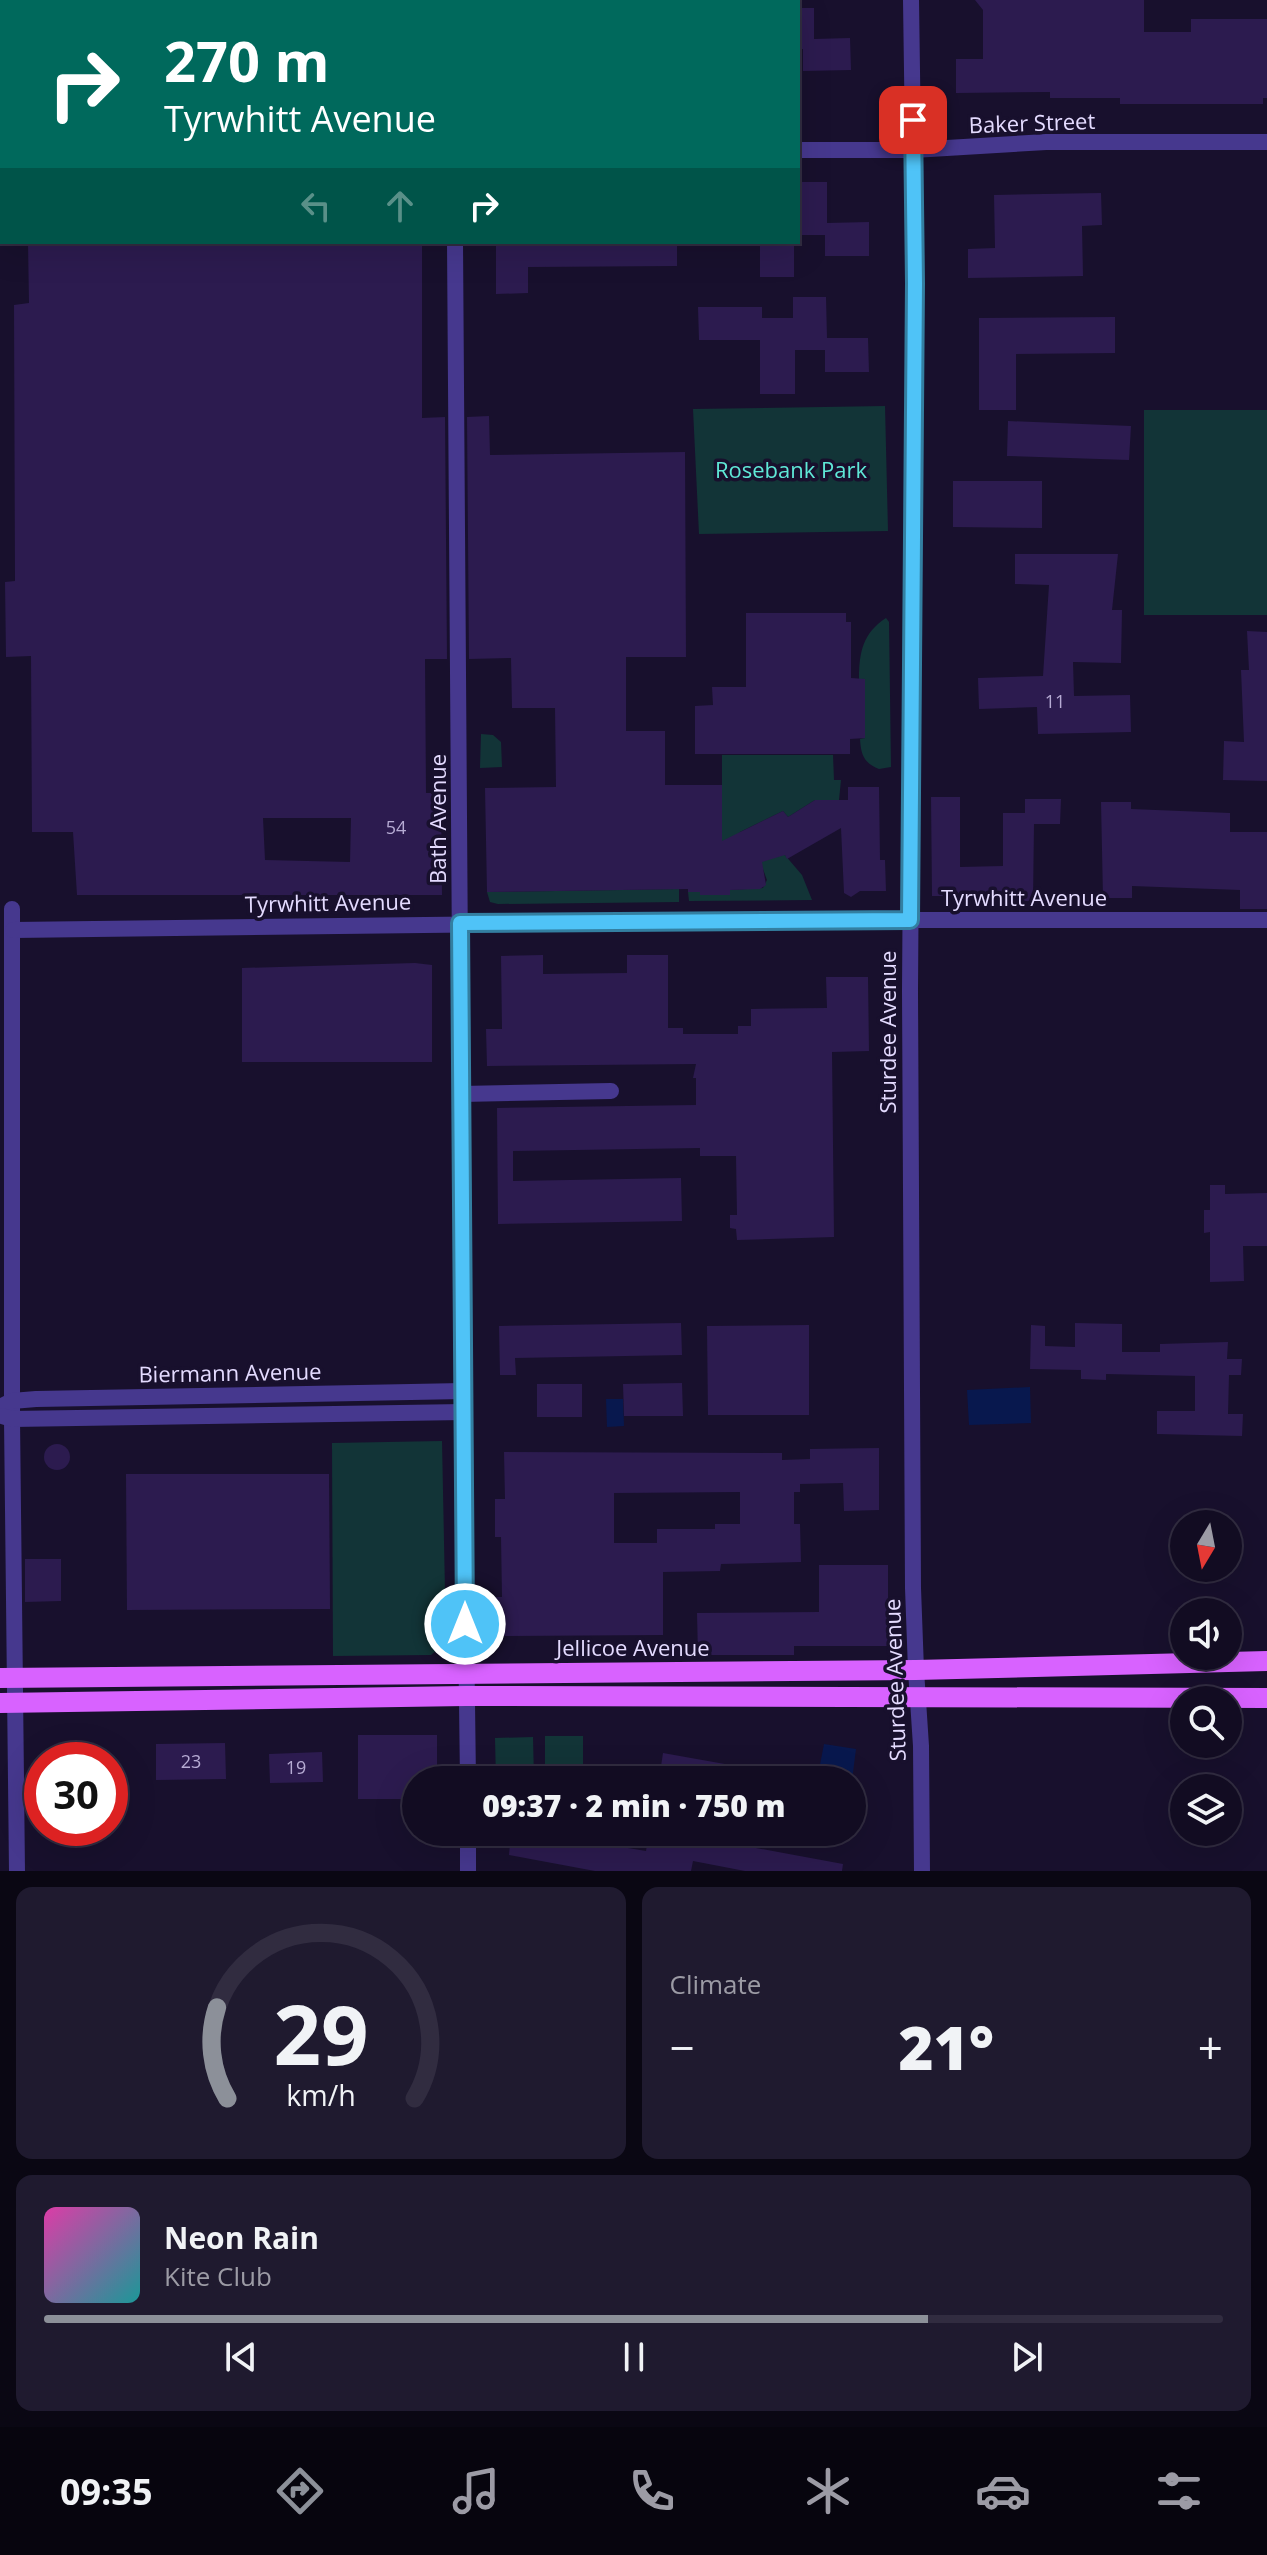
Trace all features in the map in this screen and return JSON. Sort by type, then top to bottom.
[{"type":"main road","name":"Jellicoe Avenue","points":[[7,1678],[916,1670],[1267,1661]]},
{"type":"main road","points":[[7,1703],[466,1696],[1267,1698]]},
{"type":"street","name":"Sturdee Avenue","points":[[911,0],[915,283],[910,920],[916,1670],[921,1746],[922,1871]]},
{"type":"street","name":"Baker Street","points":[[800,150],[913,150],[1046,142],[1267,142]]},
{"type":"street","name":"Bath Avenue","points":[[455,244],[468,1766]]},
{"type":"street","points":[[12,909],[6,1410],[7,1703],[17,1871]]},
{"type":"street","name":"Tyrwhitt Avenue","points":[[13,930],[460,923],[1267,920]]},
{"type":"street","points":[[461,1094],[611,1091]]},
{"type":"street","name":"Biermann Avenue","points":[[6,1410],[222,1394],[463,1391]]},
{"type":"street","points":[[222,1394],[223,1415]]},
{"type":"street","name":"Biermann Avenue","points":[[6,1410],[223,1415],[464,1412]]},
{"type":"street","points":[[468,1846],[468,1871]]},
{"type":"green space","name":"Rosebank Park","points":[[885,406],[888,531],[699,534],[693,409]]},
{"type":"green space","points":[[1144,410],[1267,410],[1267,615],[1144,615]]},
{"type":"green space","points":[[886,618],[889,622],[891,767],[879,769],[864,758],[861,750],[860,739],[865,738],[865,679],[859,679],[859,669],[867,637]]},
{"type":"green space","points":[[481,734],[493,735],[501,742],[502,767],[480,768]]},
{"type":"green space","points":[[722,755],[833,755],[834,780],[841,780],[839,800],[815,800],[788,817],[783,811],[740,832],[722,859]]},
{"type":"green space","points":[[784,854],[802,875],[812,900],[689,901],[688,892],[730,895],[730,890],[763,888],[767,880],[760,861]]},
{"type":"green space","points":[[679,889],[679,902],[498,904],[490,902],[487,892]]},
{"type":"green space","points":[[442,1441],[446,1642],[431,1655],[333,1656],[332,1443]]},
{"type":"green space","points":[[545,1736],[583,1736],[583,1766],[545,1766]]},
{"type":"green space","points":[[533,1737],[534,1766],[496,1766],[495,1738]]},
{"type":"shaded area","points":[[1030,1387],[1031,1423],[969,1425],[967,1390]]},
{"type":"shaded area","points":[[606,1399],[623,1399],[624,1426],[607,1427]]},
{"type":"shaded area","points":[[824,1744],[856,1749],[854,1766],[820,1766]]},
{"type":"building","points":[[975,0],[1144,0],[1144,32],[1191,32],[1191,19],[1267,19],[1267,98],[1263,98],[1263,104],[1120,104],[1120,98],[1050,98],[1050,92],[956,93],[956,59],[983,59],[983,10]]},
{"type":"building","points":[[800,8],[814,8],[814,39],[850,38],[851,70],[803,71],[803,49],[800,49]]},
{"type":"building","points":[[800,182],[827,182],[827,223],[869,222],[869,256],[825,256],[825,235],[800,235]]},
{"type":"building","points":[[1101,193],[1102,225],[1082,226],[1083,276],[968,278],[968,249],[995,248],[994,195]]},
{"type":"building","points":[[28,244],[422,244],[422,418],[445,417],[447,659],[425,659],[426,793],[441,793],[442,895],[77,895],[73,832],[32,832],[31,656],[6,657],[5,582],[15,581],[14,305],[29,303]],"holes":[[[263,818],[351,818],[350,862],[265,860]]]},
{"type":"building","points":[[496,244],[677,244],[677,266],[528,267],[528,293],[496,294]]},
{"type":"building","points":[[760,244],[794,244],[794,277],[760,277]]},
{"type":"building","points":[[793,297],[826,297],[827,338],[868,338],[869,372],[825,372],[825,350],[795,350],[795,394],[760,394],[760,340],[699,340],[698,307],[762,307],[762,318],[793,318]]},
{"type":"building","points":[[1115,317],[1115,353],[1016,354],[1016,410],[979,410],[979,318]]},
{"type":"building","points":[[489,416],[490,455],[685,452],[686,657],[626,657],[626,731],[665,731],[665,785],[722,785],[722,841],[783,811],[788,817],[815,800],[848,800],[848,787],[879,787],[880,860],[885,860],[886,891],[860,891],[851,897],[844,893],[841,828],[787,859],[785,855],[762,862],[766,885],[760,889],[730,890],[730,895],[700,895],[700,892],[688,892],[688,889],[487,892],[485,788],[556,787],[555,708],[512,708],[511,658],[469,659],[467,417]]},
{"type":"building","points":[[1008,421],[1131,426],[1129,460],[1007,456]]},
{"type":"building","points":[[953,481],[1042,481],[1042,528],[953,527]]},
{"type":"building","points":[[1015,554],[1118,554],[1112,610],[1122,610],[1121,663],[1073,662],[1074,696],[1130,695],[1131,732],[1038,734],[1037,707],[979,709],[978,678],[1043,676],[1049,585],[1015,584]]},
{"type":"building","points":[[746,613],[846,613],[846,622],[851,622],[851,678],[865,679],[865,738],[850,739],[850,754],[695,754],[695,706],[713,705],[712,687],[746,687]]},
{"type":"building","points":[[1247,631],[1267,632],[1267,781],[1223,780],[1224,741],[1244,742],[1241,670],[1249,670]]},
{"type":"building","points":[[931,797],[960,797],[960,867],[1003,866],[1003,813],[1025,813],[1025,799],[1061,799],[1060,824],[1034,824],[1033,901],[1003,901],[1003,896],[932,896]]},
{"type":"building","points":[[1101,802],[1131,802],[1131,809],[1230,813],[1230,832],[1267,832],[1267,909],[1240,909],[1240,890],[1132,886],[1132,898],[1103,898]]},
{"type":"building","points":[[543,955],[543,974],[627,973],[627,955],[668,955],[668,1028],[683,1028],[683,1034],[738,1034],[738,1026],[751,1026],[751,1009],[827,1008],[826,977],[868,977],[869,1051],[832,1052],[834,1237],[737,1240],[736,1229],[730,1228],[730,1215],[737,1215],[736,1156],[700,1156],[700,1148],[513,1151],[513,1181],[681,1178],[682,1221],[498,1224],[497,1108],[696,1105],[696,1078],[693,1078],[696,1064],[487,1066],[486,1029],[502,1029],[501,956]]},
{"type":"building","points":[[432,965],[432,1062],[242,1062],[242,968]]},
{"type":"building","points":[[1210,1185],[1225,1185],[1225,1194],[1267,1193],[1267,1246],[1243,1246],[1244,1281],[1210,1282],[1210,1232],[1204,1233],[1204,1210],[1210,1210]]},
{"type":"building","points":[[681,1323],[682,1355],[515,1358],[516,1375],[500,1375],[499,1326]]},
{"type":"building","points":[[1075,1323],[1122,1324],[1122,1352],[1160,1352],[1160,1344],[1228,1342],[1227,1359],[1242,1359],[1241,1375],[1229,1375],[1228,1414],[1243,1414],[1242,1436],[1157,1434],[1157,1411],[1195,1411],[1195,1376],[1106,1374],[1106,1380],[1081,1379],[1081,1370],[1030,1369],[1031,1325],[1045,1326],[1045,1346],[1075,1347]]},
{"type":"building","points":[[809,1325],[809,1415],[708,1415],[707,1326]]},
{"type":"building","points":[[682,1383],[683,1416],[624,1416],[623,1384]]},
{"type":"building","points":[[537,1384],[582,1384],[582,1417],[537,1417]]},
{"type":"building","points":[[57,1444],[66,1448],[70,1457],[66,1466],[57,1470],[48,1466],[44,1457],[48,1448]]},
{"type":"building","points":[[879,1448],[879,1510],[844,1511],[843,1483],[800,1484],[800,1492],[794,1492],[794,1524],[800,1524],[801,1562],[721,1564],[720,1571],[663,1572],[663,1635],[494,1636],[494,1597],[502,1597],[501,1537],[495,1537],[495,1499],[505,1499],[504,1452],[782,1453],[782,1460],[810,1459],[810,1449]],"holes":[[[740,1492],[740,1524],[715,1524],[715,1529],[657,1529],[657,1543],[614,1543],[614,1493]]]},
{"type":"building","points":[[126,1474],[329,1474],[330,1609],[127,1610]]},
{"type":"building","points":[[25,1559],[61,1559],[61,1601],[25,1602]]},
{"type":"building","points":[[819,1565],[888,1565],[888,1646],[794,1646],[794,1655],[698,1655],[697,1613],[819,1612]]},
{"type":"building","points":[[358,1735],[437,1735],[437,1766],[402,1766],[402,1799],[358,1799]]},
{"type":"building","points":[[225,1743],[226,1779],[156,1780],[156,1744]]},
{"type":"building","points":[[322,1752],[323,1782],[270,1783],[269,1754]]},
{"type":"building","points":[[663,1753],[736,1766],[661,1766]]},
{"type":"building","points":[[510,1846],[616,1846],[646,1851],[647,1846],[745,1846],[843,1864],[842,1871],[745,1871],[693,1861],[691,1871],[595,1871],[509,1855]]},
{"type":"route","points":[[465,1624],[460,923],[910,920],[915,283],[913,120]]}]
